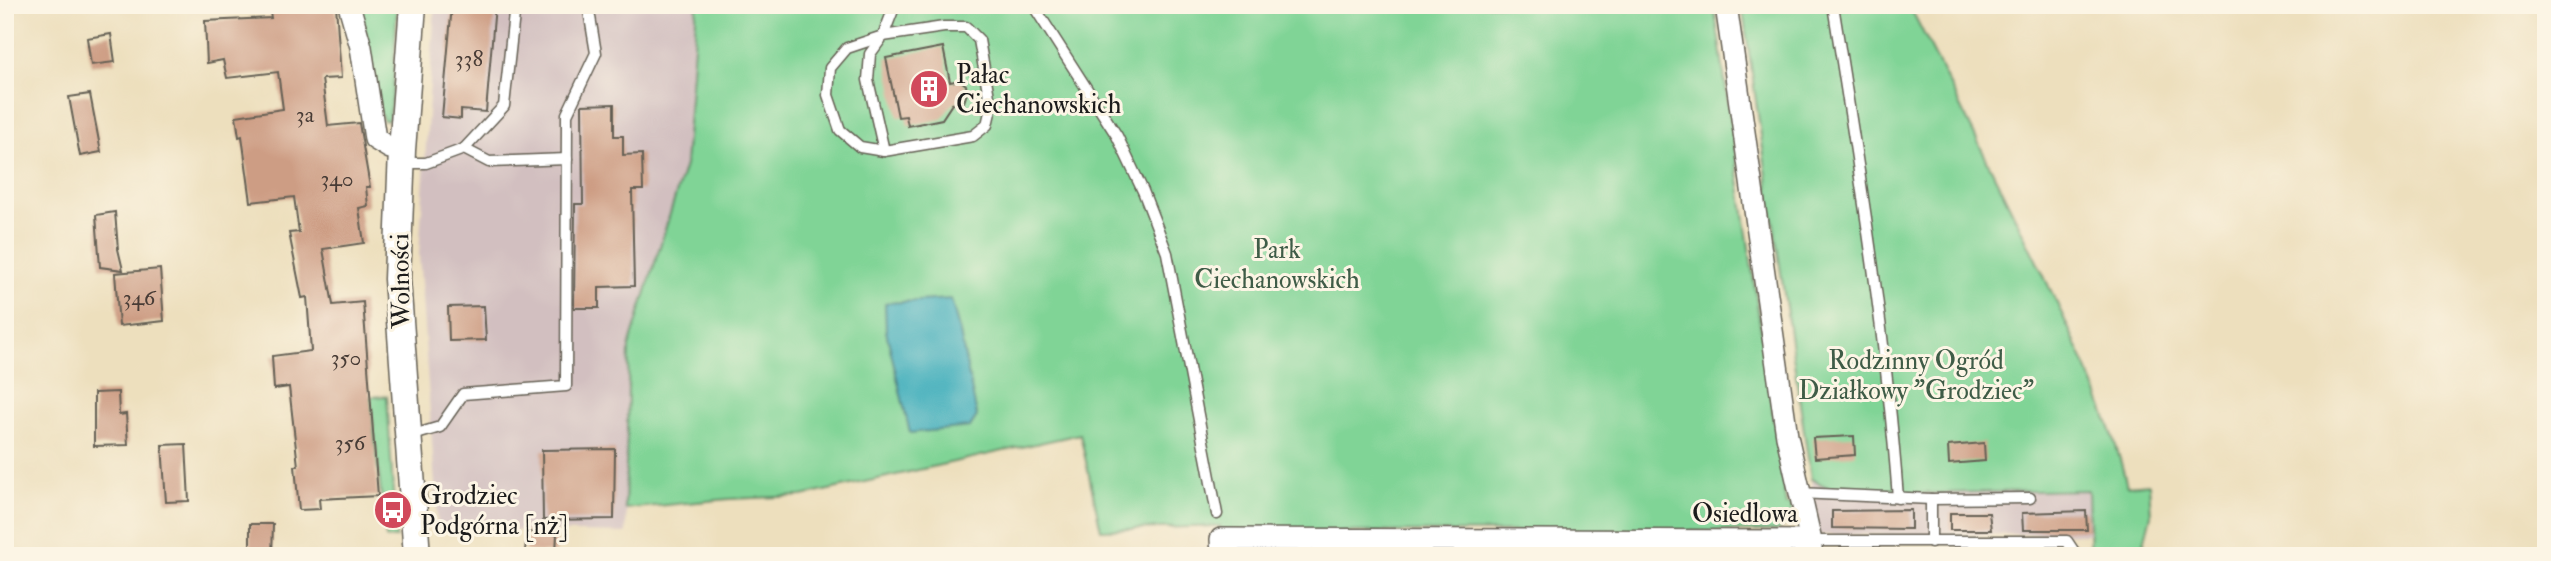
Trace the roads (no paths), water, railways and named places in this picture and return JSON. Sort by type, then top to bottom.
[{"type":"street","points":[[349,5],[361,47],[375,139],[402,156]]},
{"type":"street","name":"Wolności","points":[[413,5],[402,156],[397,279],[417,556]]},
{"type":"street","name":"Osiedlowa","points":[[1221,547],[1451,544],[1811,549],[1787,436],[1726,5]]},
{"type":"lane","points":[[402,156],[426,163],[464,149],[504,106],[515,5]]},
{"type":"lane","points":[[408,437],[440,427],[463,394],[566,386],[567,114],[596,53],[588,5]]},
{"type":"lane","points":[[884,151],[868,80],[870,54],[883,36],[895,5]]},
{"type":"lane","points":[[1033,5],[1117,136],[1143,191],[1167,253],[1217,514]]},
{"type":"lane","points":[[1833,5],[1882,335],[1892,412],[1898,498]]},
{"type":"lane","points":[[944,27],[966,27],[979,40],[991,108],[987,125],[973,136],[884,151],[860,148],[840,130],[828,95],[830,68],[847,48],[883,36],[944,27]]},
{"type":"lane","points":[[464,149],[489,162],[567,159]]},
{"type":"lane","points":[[1798,493],[1931,499],[2031,498]]},
{"type":"lane","points":[[1931,499],[1931,542]]},
{"type":"lane","points":[[1811,549],[1931,542],[2067,541],[2077,556]]},
{"type":"water","points":[[951,299],[977,416],[970,427],[910,433],[886,331],[885,303]]},
{"type":"place","name":"Pałac Ciechanowskich","points":[[929,89]]},
{"type":"place","name":"Grodziec Podgórna [nż]","points":[[393,510]]},
{"type":"park label","name":"Park Ciechanowskich","points":[[1277,264]]},
{"type":"park label","name":"Rodzinny Ogród Działkowy \"Grodziec\"","points":[[1916,375]]}]
